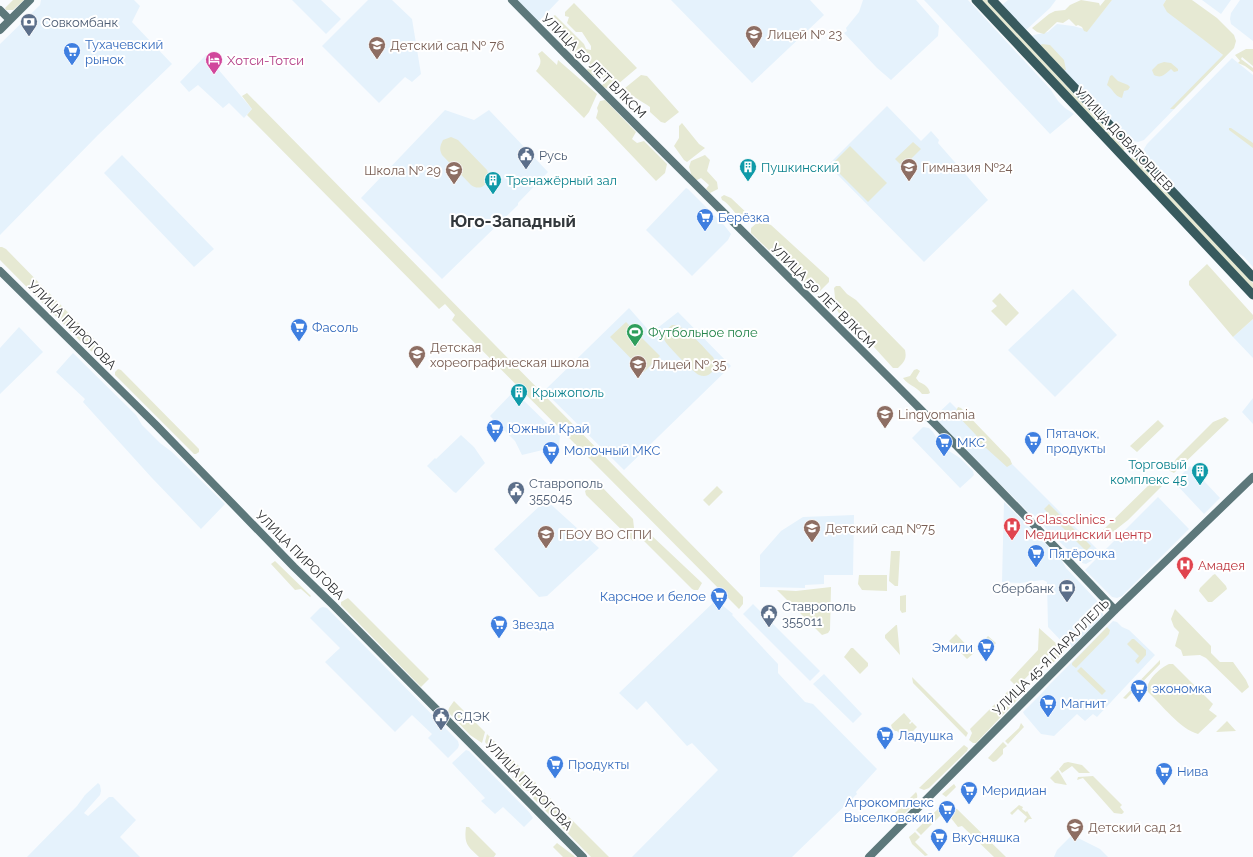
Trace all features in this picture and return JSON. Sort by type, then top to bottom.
[{"type":"main road","points":[[0,30],[30,0]]},
{"type":"main road","name":"УЛИЦА 50 ЛЕТ ВЛКСМ","points":[[512,0],[911,400],[1115,610]]},
{"type":"main road","name":"УЛИЦА ДОВАТОРЦЕВ","points":[[976,0],[1253,295]]},
{"type":"main road","name":"УЛИЦА ДОВАТОРЦЕВ","points":[[992,0],[1253,277]]},
{"type":"main road","points":[[0,10],[10,20]]},
{"type":"main road","name":"УЛИЦА ПИРОГОВА","points":[[0,271],[156,425],[294,567],[583,857]]},
{"type":"main road","name":"УЛИЦА 45-Я ПАРАЛЛЕЛЬ","points":[[869,857],[1115,610],[1253,477]]},
{"type":"shaded area","points":[[41,0],[134,0],[140,6],[132,22],[172,64],[98,135],[0,235],[0,44],[40,5]]},
{"type":"shaded area","points":[[292,0],[321,0],[341,19],[326,34]]},
{"type":"shaded area","name":"Детский сад № 76","points":[[368,0],[392,0],[412,19],[421,74],[412,82],[405,77],[379,103],[322,46]]},
{"type":"shaded area","points":[[516,0],[559,0],[540,20],[536,20]]},
{"type":"shaded area","name":"Лицей № 23","points":[[671,0],[810,0],[824,15],[752,83]]},
{"type":"shaded area","points":[[863,0],[916,0],[939,26],[938,36],[891,80],[877,68],[844,33],[847,31],[846,28],[859,12]]},
{"type":"shaded area","points":[[924,0],[968,0],[1051,90],[1058,101],[1074,114],[1050,134]]},
{"type":"shaded area","points":[[1008,0],[1056,0],[1050,8],[1025,31],[1002,5]]},
{"type":"shaded area","points":[[1112,0],[1166,0],[1163,5],[1225,57],[1144,140],[1138,142],[1130,140],[1031,37],[1048,32],[1057,24],[1088,30]]},
{"type":"shaded area","points":[[1202,0],[1231,0],[1221,14]]},
{"type":"shaded area","points":[[1240,0],[1253,0],[1253,41],[1231,24],[1231,13]]},
{"type":"shaded area","points":[[206,55],[252,109],[244,118],[229,103],[223,108],[198,85],[189,92],[180,82]]},
{"type":"shaded area","points":[[1232,58],[1253,75],[1253,267],[1244,257],[1226,244],[1144,155],[1144,149],[1147,144]]},
{"type":"shaded area","name":"Гимназия №24","points":[[887,106],[921,141],[931,131],[939,140],[938,143],[988,200],[924,262],[828,165]]},
{"type":"shaded area","name":"Школа № 29","points":[[445,110],[474,120],[489,110],[548,172],[518,203],[518,205],[442,279],[361,198]]},
{"type":"shaded area","points":[[122,155],[214,249],[194,267],[104,173]]},
{"type":"shaded area","points":[[686,188],[724,225],[731,234],[728,240],[692,276],[646,230]]},
{"type":"shaded area","points":[[1073,289],[1117,335],[1055,397],[1008,350]]},
{"type":"shaded area","name":"Лицей № 35","points":[[629,308],[651,333],[678,312],[731,366],[624,470],[544,391]]},
{"type":"shaded area","points":[[1253,319],[1253,358],[1233,337]]},
{"type":"shaded area","points":[[19,327],[43,352],[0,394],[0,348]]},
{"type":"shaded area","points":[[73,353],[136,415],[142,425],[160,443],[172,452],[225,504],[201,529],[83,402],[85,399],[56,372]]},
{"type":"shaded area","points":[[514,391],[560,436],[559,446],[522,455],[515,441],[490,416]]},
{"type":"shaded area","points":[[1253,398],[1253,424],[1242,412]]},
{"type":"shaded area","points":[[950,402],[1100,552],[1091,561],[1086,564],[1082,563],[1046,529],[1035,516],[1027,511],[934,417]]},
{"type":"shaded area","points":[[923,427],[929,428],[949,451],[960,458],[973,471],[974,475],[960,488],[912,438]]},
{"type":"shaded area","points":[[461,435],[474,447],[485,463],[456,493],[427,466]]},
{"type":"shaded area","points":[[1190,466],[1220,498],[1204,514],[1174,482]]},
{"type":"shaded area","points":[[1158,497],[1189,529],[1122,596],[1117,598],[1112,597],[1085,570]]},
{"type":"shaded area","name":"ГБОУ ВО СГПИ","points":[[546,500],[599,548],[547,596],[539,597],[494,549]]},
{"type":"shaded area","points":[[1004,502],[1061,559],[1066,568],[1103,607],[1103,616],[1072,647],[1066,646],[1048,627],[1047,582],[1043,580],[1020,583],[1002,582]]},
{"type":"shaded area","name":"Детский сад №75","points":[[854,515],[853,575],[824,575],[824,584],[805,585],[805,588],[760,587],[760,555],[781,531],[803,517]]},
{"type":"shaded area","points":[[716,600],[733,614],[732,615],[778,664],[778,673],[805,702],[813,704],[877,769],[856,792],[857,794],[792,857],[632,857],[718,770],[692,743],[687,746],[646,701],[637,710],[619,693]]},
{"type":"shaded area","points":[[753,604],[820,671],[810,681],[743,614]]},
{"type":"shaded area","points":[[323,607],[327,608],[458,741],[458,748],[448,758],[428,738],[432,734],[412,715],[395,732],[325,662],[340,648],[310,618]]},
{"type":"shaded area","points":[[1113,621],[1129,630],[1155,655],[1097,717],[1093,714],[1085,721],[1077,714],[1054,736],[1041,734],[1023,712]]},
{"type":"shaded area","points":[[824,674],[862,714],[853,723],[813,684]]},
{"type":"shaded area","points":[[466,750],[469,751],[529,812],[533,818],[524,827],[503,807],[495,814],[481,801],[485,798],[452,763]]},
{"type":"shaded area","points":[[98,783],[101,791],[100,795],[84,813],[88,816],[109,797],[113,797],[136,820],[120,837],[140,857],[27,857],[77,806],[85,795]]},
{"type":"shaded area","name":"Детский сад 21","points":[[1072,835],[1100,849],[1108,857],[1054,857],[1057,850]]},
{"type":"green space","points":[[13,0],[24,0],[13,10],[6,10],[5,8]]},
{"type":"green space","points":[[981,0],[987,0],[1125,149],[1123,151]]},
{"type":"green space","points":[[1081,0],[1099,3],[1100,6],[1105,0],[1112,0],[1087,32],[1084,31],[1082,27],[1078,25],[1076,26],[1069,19],[1063,23],[1057,22],[1044,34],[1037,32],[1032,28],[1049,14],[1055,11],[1065,10],[1070,5]]},
{"type":"green space","points":[[1166,0],[1192,0],[1217,18],[1234,35],[1236,41],[1234,48],[1174,109],[1170,109],[1223,55],[1167,12],[1163,5]]},
{"type":"green space","points":[[574,3],[637,68],[611,90],[601,86],[608,80],[605,77],[595,77],[587,70],[590,64],[580,52],[573,54],[570,51],[573,44],[561,40],[559,31],[553,25],[548,27],[545,24],[555,15],[584,44],[586,49],[591,50],[591,46],[582,32],[576,32],[567,23],[569,17],[565,16],[565,12]]},
{"type":"green space","points":[[1042,44],[1050,45],[1064,60],[1066,70],[1064,70],[1040,46]]},
{"type":"green space","points":[[1246,49],[1253,49],[1253,66],[1242,57],[1241,59],[1253,68],[1253,72],[1238,63],[1240,61],[1235,55]]},
{"type":"green space","points":[[542,51],[557,65],[558,60],[597,94],[589,112],[584,118],[536,71],[540,63],[538,54]]},
{"type":"green space","points":[[1164,62],[1171,63],[1178,69],[1178,71],[1174,72],[1171,69],[1161,76],[1154,75],[1152,70],[1158,64]]},
{"type":"green space","points":[[641,75],[647,76],[679,112],[665,123],[661,122],[650,112],[650,107],[633,96],[625,88]]},
{"type":"green space","points":[[1112,75],[1118,81],[1130,87],[1128,90],[1124,91],[1122,98],[1117,96],[1107,85],[1110,76]]},
{"type":"green space","points":[[247,93],[743,597],[743,604],[739,609],[452,320],[455,315],[445,304],[439,309],[247,115],[252,109],[242,96]]},
{"type":"green space","points":[[605,100],[636,132],[632,139],[637,143],[644,141],[667,164],[665,173],[656,181],[596,118],[598,111],[597,108],[600,101]]},
{"type":"green space","points":[[682,123],[699,144],[705,148],[687,162],[674,146],[679,138],[679,126]]},
{"type":"green space","points":[[1229,128],[1253,143],[1253,148],[1229,130]]},
{"type":"green space","points":[[451,137],[458,140],[487,170],[487,182],[482,187],[479,188],[471,185],[442,155],[440,148],[443,140]]},
{"type":"green space","points":[[913,142],[921,149],[903,167],[895,159]]},
{"type":"green space","points":[[850,146],[887,183],[868,202],[831,165]]},
{"type":"green space","points":[[705,155],[710,160],[707,171],[717,182],[718,189],[710,193],[706,189],[709,185],[701,178],[695,181],[693,180],[689,167],[691,161]]},
{"type":"green space","points":[[1133,156],[1253,283],[1253,290],[1130,159]]},
{"type":"green space","points":[[724,195],[731,198],[751,217],[752,220],[748,224],[741,220],[729,205],[722,200],[721,197]]},
{"type":"green space","points":[[759,221],[771,225],[829,278],[829,282],[817,294],[813,294],[800,280],[800,277],[793,273],[751,233],[751,228]]},
{"type":"green space","points":[[0,247],[6,249],[101,346],[94,353],[88,349],[0,260]]},
{"type":"green space","points":[[1207,264],[1253,315],[1253,319],[1233,337],[1189,285],[1189,281]]},
{"type":"green space","points":[[836,286],[840,286],[847,294],[856,300],[905,350],[906,356],[898,368],[893,368],[864,336],[861,326],[853,328],[840,315],[836,308],[834,288]]},
{"type":"green space","points":[[1000,293],[1019,313],[1006,326],[991,311],[997,306],[992,301]]},
{"type":"green space","name":"Футбольное поле","points":[[626,322],[660,356],[644,372],[610,337]]},
{"type":"green space","points":[[672,325],[677,325],[688,332],[713,357],[715,365],[710,374],[703,376],[696,373],[666,343],[663,336],[665,331]]},
{"type":"green space","points":[[118,369],[121,370],[199,449],[199,452],[194,454],[115,375],[115,372]]},
{"type":"green space","points":[[917,369],[920,371],[916,378],[927,387],[930,393],[928,394],[922,394],[903,378],[910,376],[914,370]]},
{"type":"green space","points":[[958,407],[961,408],[1010,459],[1012,464],[1007,467],[986,448],[982,448],[976,435],[955,413]]},
{"type":"green space","points":[[1225,417],[1229,420],[1174,473],[1166,469],[1165,470],[1166,465],[1173,464],[1176,459],[1213,422]]},
{"type":"green space","points":[[1158,420],[1164,426],[1137,452],[1130,446]]},
{"type":"green space","points":[[1156,478],[1164,484],[1128,520],[1109,535],[1103,530]]},
{"type":"green space","points":[[594,483],[599,484],[633,519],[635,536],[633,541],[586,495],[585,491]]},
{"type":"green space","points":[[717,486],[723,492],[709,506],[703,500]]},
{"type":"green space","points":[[1049,504],[1091,546],[1086,551],[1044,509]]},
{"type":"green space","points":[[646,532],[650,534],[702,583],[698,590],[692,589],[642,539],[643,533]]},
{"type":"green space","points":[[891,551],[900,551],[898,586],[895,586],[889,581]]},
{"type":"green space","points":[[275,561],[311,596],[310,597],[301,589],[295,590],[271,564]]},
{"type":"green space","points":[[1215,574],[1227,589],[1212,602],[1208,602],[1199,591],[1200,588]]},
{"type":"green space","points":[[859,575],[887,575],[887,591],[862,590],[858,584]]},
{"type":"green space","points":[[831,587],[830,630],[828,633],[822,635],[777,590],[796,591]]},
{"type":"green space","points":[[329,588],[335,593],[339,590],[342,594],[339,597],[335,597],[327,591]]},
{"type":"green space","points":[[906,595],[906,612],[902,613],[900,610],[900,596]]},
{"type":"green space","points":[[348,598],[429,679],[421,687],[341,605],[341,602]]},
{"type":"green space","points":[[1175,609],[1211,646],[1211,653],[1220,662],[1233,662],[1246,680],[1249,687],[1242,693],[1206,658],[1200,655],[1183,656],[1181,650],[1175,646],[1179,632],[1174,627],[1171,619]]},
{"type":"green space","points":[[896,625],[900,655],[885,638],[885,635]]},
{"type":"green space","points":[[1107,627],[1110,630],[1109,634],[1076,668],[1072,665],[1072,663]]},
{"type":"green space","points":[[1039,628],[1058,645],[1017,687],[1010,680],[1038,650]]},
{"type":"green space","points":[[956,634],[974,653],[967,659],[949,641]]},
{"type":"green space","points":[[988,636],[996,643],[985,656],[977,649]]},
{"type":"green space","points":[[1134,639],[1146,650],[1146,655],[1138,664],[1135,661],[1139,656],[1127,644]]},
{"type":"green space","points":[[1061,646],[1064,653],[1048,667],[1052,655]]},
{"type":"green space","points":[[851,648],[853,648],[868,663],[868,666],[860,674],[844,657]]},
{"type":"green space","points":[[1160,660],[1160,664],[1126,699],[1123,698]]},
{"type":"green space","points":[[1169,664],[1173,664],[1213,704],[1209,710],[1217,716],[1198,734],[1178,722],[1148,692],[1148,684],[1157,672]]},
{"type":"green space","points":[[1081,667],[1106,691],[1102,695],[1077,671]]},
{"type":"green space","points":[[912,677],[968,733],[966,737],[913,683]]},
{"type":"green space","points":[[1010,689],[1016,692],[1019,698],[976,743],[973,743],[969,740],[972,733],[970,729]]},
{"type":"green space","points":[[454,701],[485,732],[482,743],[470,735],[448,712]]},
{"type":"green space","points":[[904,713],[911,721],[909,723],[910,724],[912,722],[917,727],[905,739],[900,734],[903,731],[906,733],[903,730],[899,733],[892,728],[891,725]]},
{"type":"green space","points":[[1227,721],[1236,731],[1216,732]]},
{"type":"green space","points":[[1021,723],[1024,727],[1008,744],[1005,741],[1019,728]]},
{"type":"green space","points":[[487,734],[522,769],[515,773],[496,753],[497,752],[492,748],[491,749],[485,742]]},
{"type":"green space","points":[[1003,742],[1007,746],[1003,749],[1003,754],[993,762],[988,758]]},
{"type":"green space","points":[[964,745],[968,748],[967,751],[929,788],[924,790],[919,788]]},
{"type":"green space","points":[[1068,762],[1082,765],[1090,773],[1079,773],[1072,766],[1062,773],[1059,769],[1064,763]]},
{"type":"green space","points":[[1058,770],[1067,785],[1055,783],[1050,778]]},
{"type":"green space","points":[[523,771],[536,783],[529,791],[524,790],[512,777]]},
{"type":"green space","points":[[1093,776],[1122,805],[1120,807],[1124,812],[1122,814],[1114,813],[1083,778],[1077,780],[1078,777]]},
{"type":"green space","points":[[954,784],[956,787],[946,797],[942,794]]},
{"type":"green space","points":[[539,787],[609,857],[591,857],[533,798]]},
{"type":"green space","points":[[916,792],[917,799],[900,818],[894,814]]},
{"type":"green space","points":[[1019,805],[1023,807],[1022,809],[1026,812],[1027,811],[1032,819],[1029,819],[1025,823],[1024,821],[1027,817],[1018,809],[1012,815],[1010,813]]},
{"type":"green space","points":[[939,808],[943,813],[921,835],[916,830]]},
{"type":"green space","points":[[949,808],[957,809],[1006,857],[994,857],[962,826],[958,827],[947,813]]},
{"type":"green space","points":[[466,827],[469,827],[496,854],[494,857],[479,857],[472,850],[466,841]]},
{"type":"green space","points":[[915,832],[920,837],[915,842],[928,855],[925,856],[912,844],[909,837]]},
{"type":"green space","points":[[557,843],[575,857],[563,857],[553,847]]},
{"type":"place","name":"Совкомбанк","points":[[29,37]]},
{"type":"place","name":"Лицей № 23","points":[[754,49]]},
{"type":"place","name":"Детский сад № 76","points":[[377,60]]},
{"type":"place","name":"Тухачевский рынок","points":[[72,66]]},
{"type":"place","name":"Хотси-Тотси","points":[[214,75]]},
{"type":"place","name":"Русь","points":[[526,170]]},
{"type":"place","name":"Пушкинский","points":[[748,182]]},
{"type":"place","name":"Гимназия №24","points":[[909,182]]},
{"type":"place","name":"Школа № 29","points":[[454,185]]},
{"type":"place","name":"Тренажёрный зал","points":[[493,195]]},
{"type":"place","name":"Берёзка","points":[[705,232]]},
{"type":"place","name":"Фасоль","points":[[299,342]]},
{"type":"place","name":"Футбольное поле","points":[[635,347]]},
{"type":"place","name":"Детская хореографическая школа","points":[[417,369]]},
{"type":"place","name":"Лицей № 35","points":[[638,379]]},
{"type":"place","name":"Крыжополь","points":[[519,407]]},
{"type":"place","name":"Lingvomania","points":[[885,429]]},
{"type":"place","name":"Южный Край","points":[[495,443]]},
{"type":"place","name":"Пятачок, продукты","points":[[1033,455]]},
{"type":"place","name":"МКС","points":[[944,457]]},
{"type":"place","name":"Молочный МКС","points":[[551,465]]},
{"type":"place","name":"Торговый комплекс 45","points":[[1200,486]]},
{"type":"place","name":"Ставрополь 355045","points":[[516,505]]},
{"type":"place","name":"S Classclinics - Медицинский центр","points":[[1012,541]]},
{"type":"place","name":"Детский сад №75","points":[[812,543]]},
{"type":"place","name":"ГБОУ ВО СГПИ","points":[[546,549]]},
{"type":"place","name":"Пятёрочка","points":[[1036,568]]},
{"type":"place","name":"Амадея","points":[[1185,580]]},
{"type":"place","name":"Сбербанк","points":[[1067,603]]},
{"type":"place","name":"Карсное и белое","points":[[719,611]]},
{"type":"place","name":"Ставрополь 355011","points":[[769,628]]},
{"type":"place","name":"Звезда","points":[[499,639]]},
{"type":"place","name":"Эмили","points":[[986,662]]},
{"type":"place","name":"экономка","points":[[1139,703]]},
{"type":"place","name":"Магнит","points":[[1048,718]]},
{"type":"place","name":"СДЭК","points":[[441,731]]},
{"type":"place","name":"Ладушка","points":[[885,750]]},
{"type":"place","name":"Продукты","points":[[555,779]]},
{"type":"place","name":"Нива","points":[[1164,786]]},
{"type":"place","name":"Меридиан","points":[[969,805]]},
{"type":"place","name":"Агрокомплекс Выселковский","points":[[947,824]]},
{"type":"place","name":"Детский сад 21","points":[[1075,842]]},
{"type":"place","name":"Вкусняшка","points":[[939,852]]},
{"type":"district","name":"Юго-Западный","points":[[513,221]]}]
